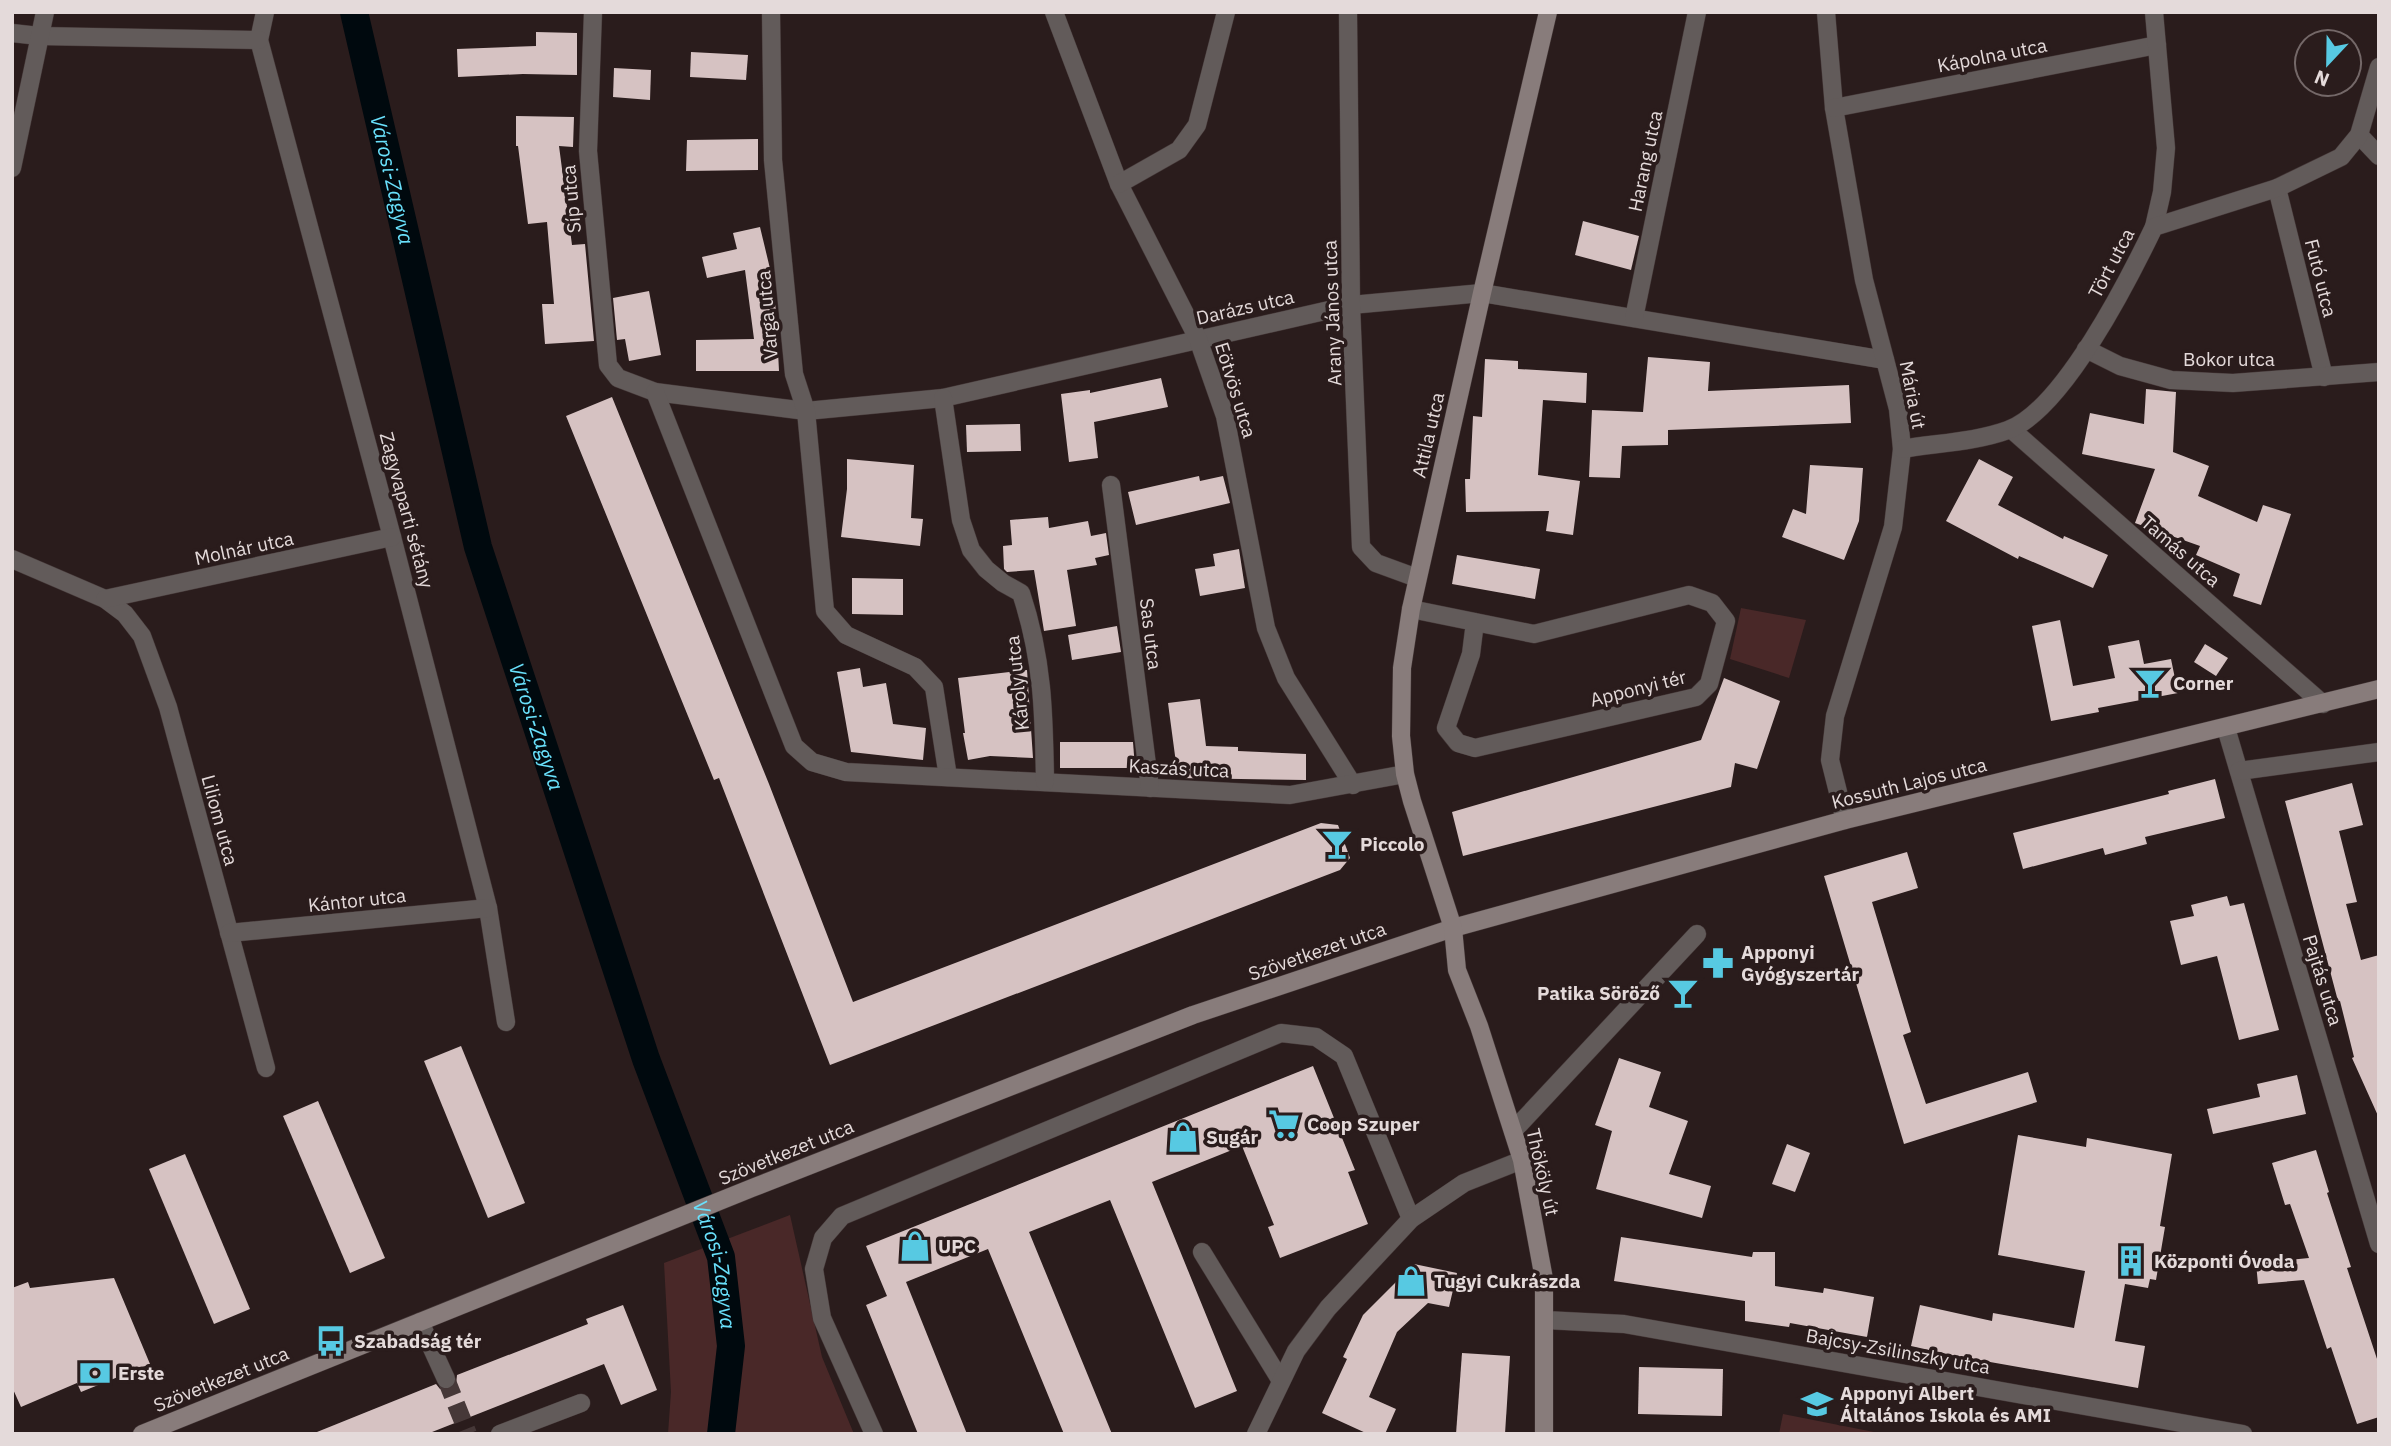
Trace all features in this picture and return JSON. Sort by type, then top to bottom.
[{"type":"street","points":[[12,168],[45,12]]},
{"type":"street","name":"Zagyvaparti sétány","points":[[265,12],[259,40],[488,908],[506,1022]]},
{"type":"street","name":"Síp utca","points":[[593,12],[588,151],[608,365],[618,378]]},
{"type":"street","name":"Varga utca","points":[[771,12],[773,160],[794,374],[806,411],[825,611],[846,635],[915,667],[934,687],[948,777]]},
{"type":"street","name":"Eötvös utca","points":[[1054,12],[1119,184],[1198,339],[1225,416],[1266,628],[1286,678],[1353,785]]},
{"type":"street","points":[[1119,184],[1180,150],[1197,125],[1226,12]]},
{"type":"street","name":"Arany János utca","points":[[1348,12],[1351,305],[1361,547],[1376,563],[1417,578]]},
{"type":"street","name":"Attila utca","points":[[1432,869],[1405,774],[1401,736],[1402,668],[1417,578],[1548,12]]},
{"type":"street","name":"Harang utca","points":[[1634,318],[1697,12]]},
{"type":"street","points":[[2154,12],[2166,148],[2162,192],[2154,227]]},
{"type":"street","name":"Mária út","points":[[1822,13],[1834,108],[1864,280],[1898,409],[1902,449],[1893,527],[1835,716],[1830,760],[1845,820]]},
{"type":"street","points":[[12,33],[39,36],[259,40]]},
{"type":"street","name":"Kápolna utca","points":[[1834,108],[2157,44]]},
{"type":"street","name":"Tört utca","points":[[1902,449],[2011,429],[2046,404],[2086,349],[2132,274],[2154,227],[2277,188],[2341,157],[2359,135],[2379,67]]},
{"type":"street","points":[[2359,135],[2379,156]]},
{"type":"street","name":"Futó utca","points":[[2277,188],[2324,377]]},
{"type":"street","name":"Darázs utca","points":[[618,378],[655,392],[806,411],[943,398],[1351,305],[1482,293],[1885,360]]},
{"type":"street","name":"Bokor utca","points":[[2086,349],[2120,366],[2171,380],[2233,383],[2379,372]]},
{"type":"street","name":"Kaszás utca","points":[[655,392],[794,746],[812,762],[846,772],[1290,795],[1405,774]]},
{"type":"street","name":"Károly utca","points":[[943,398],[961,520],[971,550],[986,569],[1021,593],[1030,621],[1039,662],[1043,701],[1045,782]]},
{"type":"street","name":"Tamás utca","points":[[2011,429],[2323,704]]},
{"type":"street","name":"Sas utca","points":[[1111,485],[1150,788]]},
{"type":"street","name":"Molnár utca","points":[[105,599],[392,537]]},
{"type":"street","name":"Liliom utca","points":[[12,559],[105,599],[125,614],[142,636],[168,707],[266,1068]]},
{"type":"street","name":"Apponyi tér","points":[[1411,609],[1475,622],[1534,634],[1689,594],[1712,603],[1726,621],[1709,684],[1696,697],[1475,748],[1458,743],[1446,729],[1471,654],[1475,622]]},
{"type":"street","name":"Kossuth Lajos utca","points":[[1453,928],[1845,820],[2379,689]]},
{"type":"street","name":"Pajtás utca","points":[[2226,728],[2379,1244]]},
{"type":"street","points":[[2239,771],[2379,752]]},
{"type":"street","name":"Thököly út","points":[[1432,869],[1453,928],[1457,970],[1479,1026],[1522,1160],[1544,1279],[1544,1434]]},
{"type":"street","name":"Kántor utca","points":[[229,933],[488,908]]},
{"type":"street","name":"Szövetkezet utca","points":[[142,1434],[752,1188],[1193,1015],[1453,928]]},
{"type":"street","points":[[1513,1131],[1697,934]]},
{"type":"street","points":[[874,1434],[822,1318],[814,1269],[823,1238],[842,1216],[1281,1033],[1316,1037],[1344,1056],[1411,1219]]},
{"type":"street","points":[[1256,1434],[1296,1351],[1328,1308],[1411,1219],[1464,1183],[1522,1160]]},
{"type":"street","points":[[1202,1252],[1281,1381]]},
{"type":"street","name":"Bajcsy-Zsilinszky utca","points":[[1545,1320],[1624,1324],[2197,1430],[2243,1434]]},
{"type":"street","points":[[421,1322],[446,1379]]},
{"type":"street","points":[[500,1434],[580,1403]]},
{"type":"shaded area","points":[[1741,608],[1806,620],[1789,678],[1730,659]]},
{"type":"shaded area","points":[[790,1215],[822,1357],[854,1434],[668,1434],[671,1392],[664,1263]]},
{"type":"shaded area","points":[[1783,1414],[1874,1432],[1874,1434],[1779,1434]]},
{"type":"building","points":[[536,32],[577,33],[577,75],[458,77],[457,49],[536,46]]},
{"type":"building","points":[[691,52],[748,55],[746,80],[690,77]]},
{"type":"building","points":[[614,68],[651,70],[650,100],[613,97]]},
{"type":"building","points":[[516,116],[574,117],[573,147],[559,146],[572,245],[585,244],[594,341],[545,344],[542,304],[554,304],[547,222],[528,224],[516,146]]},
{"type":"building","points":[[758,139],[758,170],[686,171],[687,140]]},
{"type":"building","points":[[1583,221],[1639,236],[1631,270],[1575,255]]},
{"type":"building","points":[[760,227],[772,277],[779,371],[696,371],[696,340],[754,339],[745,270],[707,278],[702,257],[737,249],[733,233]]},
{"type":"building","points":[[649,291],[661,355],[629,361],[625,339],[617,340],[613,298]]},
{"type":"building","points":[[1648,357],[1710,362],[1708,391],[1849,385],[1851,423],[1668,430],[1668,445],[1622,446],[1620,478],[1589,477],[1592,410],[1643,412]]},
{"type":"building","points":[[1485,359],[1518,361],[1518,369],[1587,373],[1586,403],[1543,400],[1538,475],[1580,481],[1573,535],[1546,531],[1549,511],[1466,512],[1465,479],[1470,479],[1473,416],[1482,417]]},
{"type":"building","points":[[1161,378],[1168,407],[1094,422],[1098,458],[1069,462],[1061,394],[1090,390],[1090,393]]},
{"type":"building","points":[[2146,389],[2176,392],[2173,452],[2209,466],[2198,496],[2257,522],[2263,505],[2291,514],[2261,605],[2233,596],[2240,574],[2196,555],[2200,546],[2135,523],[2155,469],[2082,454],[2090,413],[2144,424]]},
{"type":"building","points":[[612,397],[769,784],[853,1002],[1321,823],[1338,825],[1350,858],[1340,870],[830,1065],[719,778],[714,780],[566,416]]},
{"type":"building","points":[[1020,424],[1021,451],[967,452],[966,425]]},
{"type":"building","points":[[847,459],[914,465],[911,518],[923,519],[920,546],[841,537],[847,489]]},
{"type":"building","points":[[1979,459],[2013,477],[1998,505],[2063,539],[2064,536],[2108,555],[2093,588],[2019,556],[2018,559],[1946,521]]},
{"type":"building","points":[[1810,465],[1863,468],[1859,521],[1844,560],[1782,537],[1793,509],[1806,514]]},
{"type":"building","points":[[1199,476],[1200,481],[1223,476],[1230,503],[1136,525],[1128,492]]},
{"type":"building","points":[[1048,517],[1049,528],[1088,521],[1091,536],[1106,533],[1109,555],[1095,558],[1097,565],[1067,570],[1076,626],[1044,631],[1034,570],[1007,572],[1004,569],[1003,546],[1012,545],[1010,520]]},
{"type":"building","points":[[1239,549],[1245,588],[1200,596],[1195,569],[1215,566],[1213,554]]},
{"type":"building","points":[[1457,555],[1540,569],[1535,599],[1452,584]]},
{"type":"building","points":[[852,578],[903,579],[903,615],[852,614]]},
{"type":"building","points":[[2060,620],[2073,686],[2115,678],[2108,646],[2139,640],[2144,664],[2171,659],[2178,693],[2098,708],[2099,712],[2051,721],[2032,626]]},
{"type":"building","points":[[1117,626],[1121,652],[1072,660],[1068,635]]},
{"type":"building","points":[[2205,644],[2228,658],[2216,676],[2194,662]]},
{"type":"building","points":[[860,668],[863,687],[886,683],[893,724],[926,728],[923,760],[851,752],[837,672]]},
{"type":"building","points":[[1027,670],[1033,758],[990,756],[968,760],[958,678]]},
{"type":"building","points":[[1724,678],[1780,701],[1757,769],[1735,763],[1731,787],[1463,856],[1452,812],[1701,740]]},
{"type":"building","points":[[1200,699],[1206,746],[1238,747],[1238,751],[1306,754],[1306,780],[1178,778],[1168,703]]},
{"type":"building","points":[[1060,742],[1133,742],[1135,768],[1060,768]]},
{"type":"building","points":[[2215,779],[2225,818],[2145,837],[2147,844],[2105,855],[2103,848],[2023,869],[2013,833],[2169,794],[2168,791]]},
{"type":"building","points":[[2352,783],[2363,825],[2339,831],[2357,902],[2346,904],[2361,960],[2379,955],[2379,1118],[2352,1058],[2354,1057],[2340,1001],[2285,801]]},
{"type":"building","points":[[1907,852],[1918,888],[1872,902],[1911,1032],[1903,1035],[1926,1104],[2028,1072],[2037,1102],[1904,1144],[1824,876]]},
{"type":"building","points":[[2227,896],[2230,906],[2244,903],[2279,1030],[2239,1040],[2217,956],[2181,965],[2170,921],[2194,916],[2191,905]]},
{"type":"building","points":[[461,1046],[525,1203],[488,1218],[424,1061]]},
{"type":"building","points":[[1619,1058],[1661,1072],[1649,1107],[1688,1121],[1669,1174],[1711,1186],[1702,1218],[1596,1189],[1612,1131],[1595,1125]]},
{"type":"building","points":[[1313,1066],[1355,1170],[1348,1172],[1368,1224],[1280,1258],[1268,1227],[1274,1225],[1242,1146],[1152,1182],[1237,1391],[1195,1408],[1110,1200],[1029,1232],[1112,1434],[1064,1434],[988,1249],[906,1282],[967,1434],[918,1434],[866,1305],[887,1296],[866,1246]]},
{"type":"building","points":[[2297,1075],[2306,1114],[2213,1134],[2207,1109],[2260,1097],[2257,1084]]},
{"type":"building","points":[[318,1101],[385,1258],[350,1273],[283,1116]]},
{"type":"building","name":"Központi Óvoda","points":[[2018,1135],[2086,1147],[2087,1138],[2172,1154],[2160,1226],[2165,1227],[2156,1280],[2150,1279],[2148,1288],[2125,1284],[2115,1341],[2145,1346],[2138,1388],[1911,1346],[1920,1305],[1992,1321],[1993,1313],[2074,1328],[2085,1271],[1998,1255]]},
{"type":"building","points":[[1787,1144],[1810,1153],[1795,1192],[1772,1184]]},
{"type":"building","points":[[2316,1150],[2351,1267],[2347,1268],[2379,1365],[2379,1417],[2357,1424],[2331,1347],[2327,1349],[2304,1280],[2258,1284],[2256,1263],[2309,1258],[2290,1204],[2285,1205],[2272,1163]]},
{"type":"building","points":[[185,1154],[250,1309],[214,1324],[149,1169]]},
{"type":"building","points":[[1621,1237],[1752,1257],[1753,1252],[1775,1252],[1775,1286],[1823,1293],[1824,1288],[1874,1297],[1867,1337],[1790,1323],[1789,1327],[1745,1321],[1745,1301],[1614,1281]]},
{"type":"building","points":[[1414,1264],[1457,1273],[1449,1307],[1428,1303],[1397,1332],[1369,1397],[1396,1409],[1385,1434],[1368,1434],[1322,1413],[1347,1359],[1343,1357],[1363,1315]]},
{"type":"building","points":[[114,1278],[150,1364],[81,1392],[77,1383],[21,1407],[12,1387],[12,1288],[28,1282],[30,1288]]},
{"type":"building","points":[[623,1305],[657,1390],[621,1405],[604,1364],[427,1434],[312,1434],[436,1384],[440,1389],[450,1390],[456,1385],[457,1375],[588,1324],[586,1319]]},
{"type":"building","points":[[1462,1353],[1510,1356],[1505,1434],[1456,1434]]},
{"type":"building","points":[[1639,1367],[1723,1369],[1722,1416],[1638,1414]]},
{"type":"waterway","name":"Városi-Zagyva","points":[[354,12],[478,547],[646,1059],[721,1257],[731,1346],[721,1434]]},
{"type":"tunnel","points":[[446,1379],[468,1434]]},
{"type":"place","name":"Corner","points":[[2150,683]]},
{"type":"place","name":"Piccolo","points":[[1337,844]]},
{"type":"place","name":"Apponyi Gyógyszertár","points":[[1718,963]]},
{"type":"place","name":"Patika Söröző","points":[[1683,993]]},
{"type":"place","name":"Coop Szuper","points":[[1284,1124]]},
{"type":"place","name":"Sugár","points":[[1183,1137]]},
{"type":"place","name":"UPC","points":[[915,1246]]},
{"type":"place","name":"Központi Óvoda","points":[[2131,1261]]},
{"type":"place","name":"Tugyi Cukrászda","points":[[1411,1281]]},
{"type":"place","name":"Szabadság tér","points":[[331,1341]]},
{"type":"place","name":"Erste","points":[[95,1373]]},
{"type":"place","name":"Apponyi Albert Általános Iskola és AMI","points":[[1817,1404]]}]
